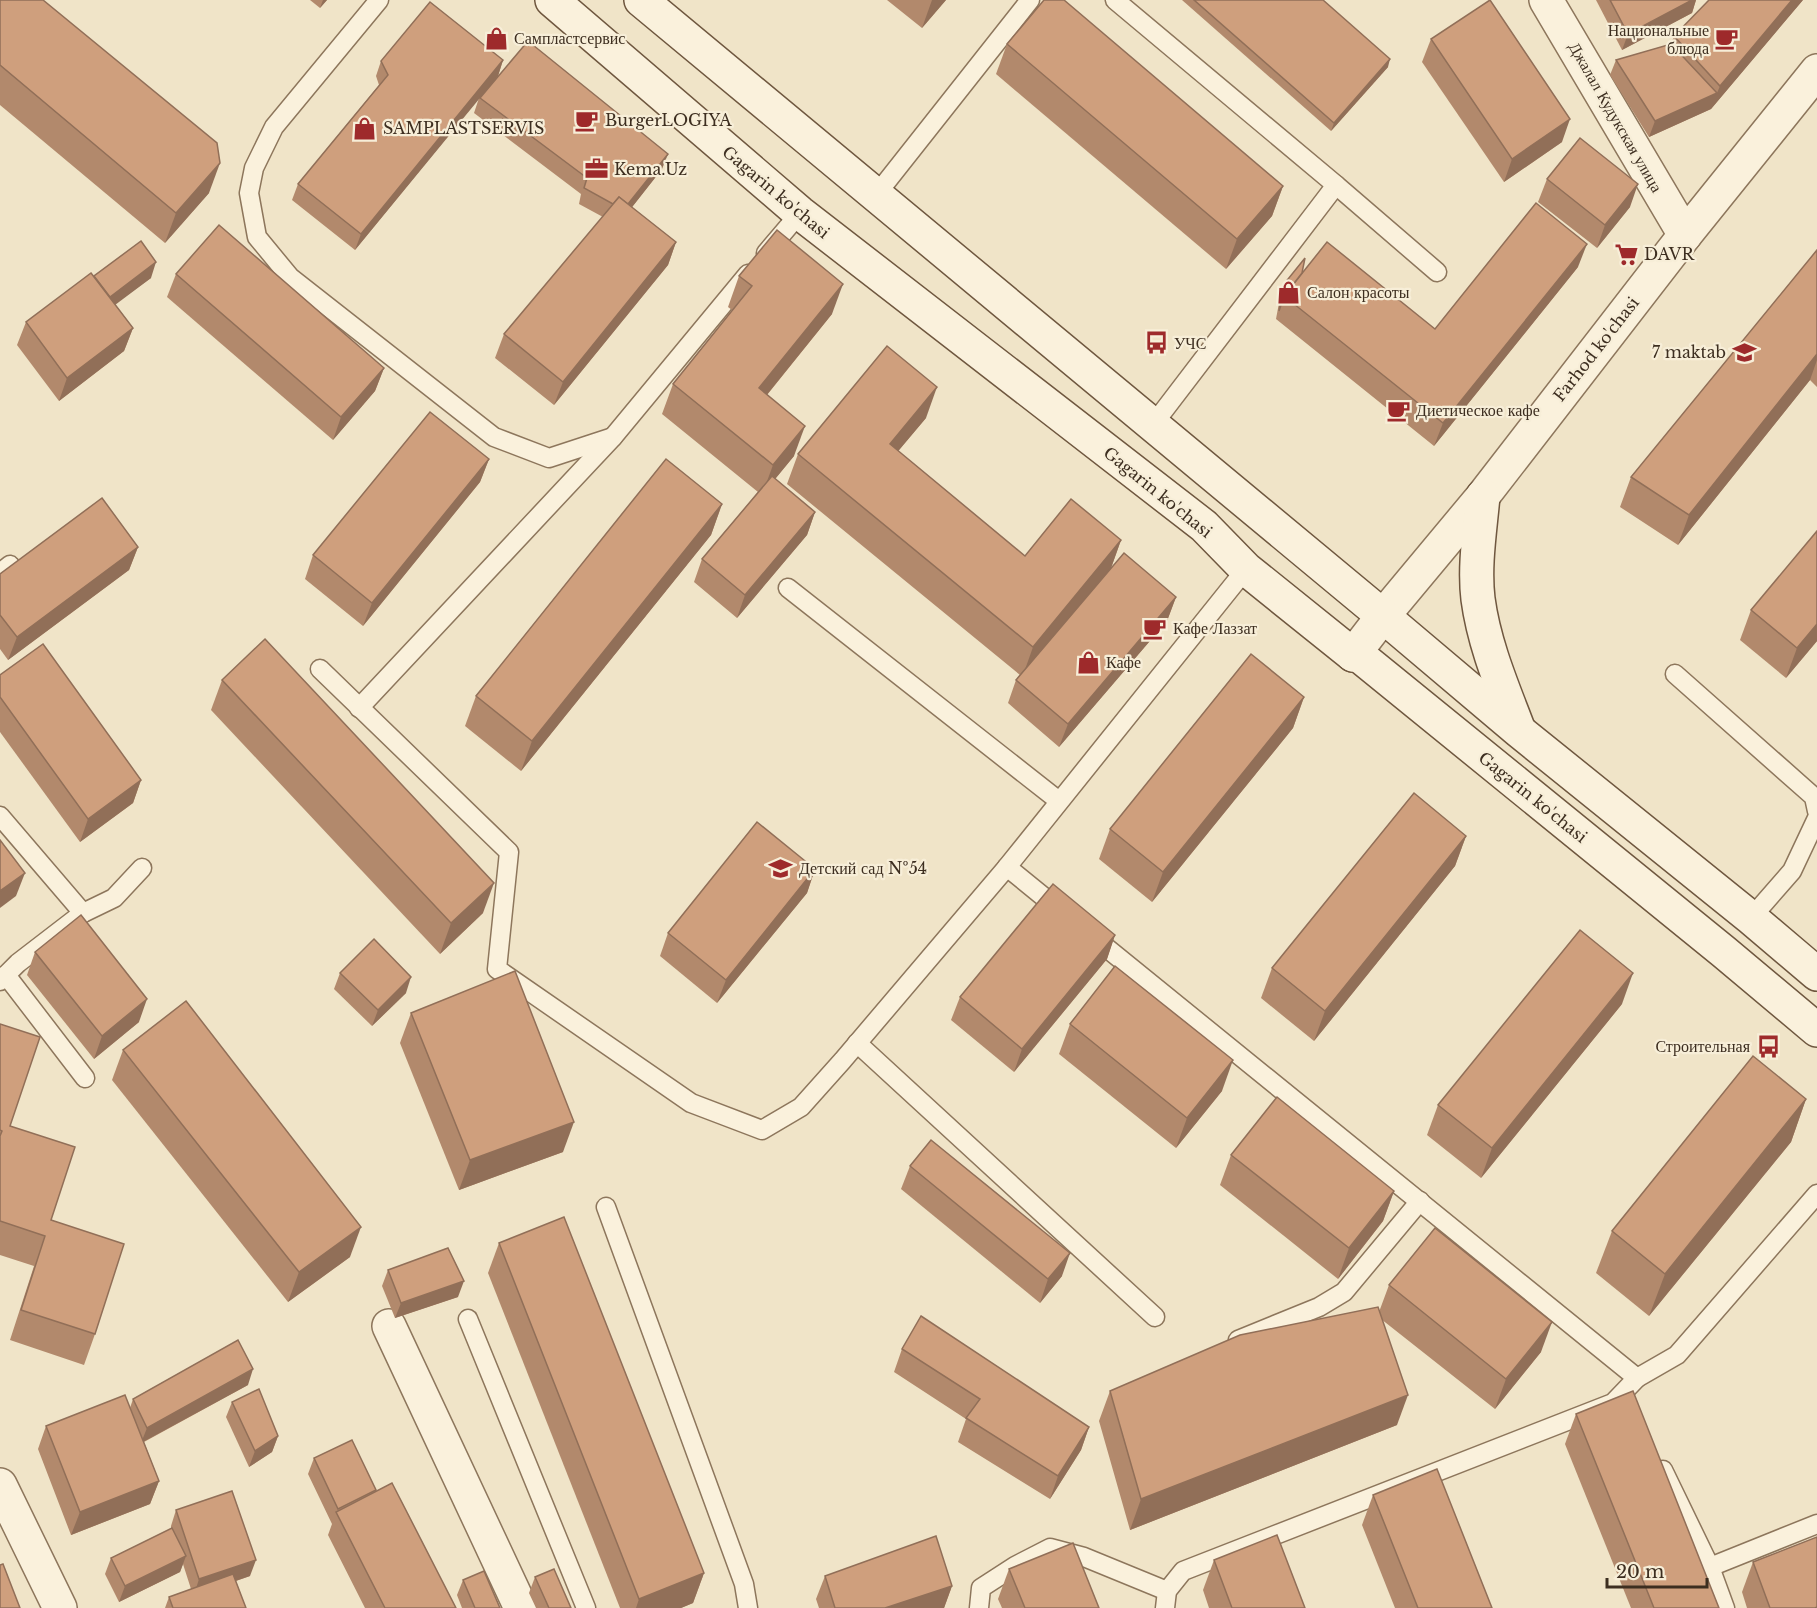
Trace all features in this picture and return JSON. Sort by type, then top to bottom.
[{"type":"main road","name":"Gagarin ko'chasi","points":[[552,0],[800,213],[1204,526],[1246,569],[1353,655],[1356,653],[1817,1030]]},
{"type":"main road","points":[[641,0],[1520,731],[1817,974]]},
{"type":"main road","name":"Джалал Кудукская улица","points":[[1546,0],[1684,235]]},
{"type":"main road","name":"Farhod ko'chasi","points":[[1353,655],[1483,496],[1684,235],[1817,71]]},
{"type":"main road","points":[[1483,496],[1478,598],[1484,630],[1496,671],[1520,731]]},
{"type":"main road","points":[[389,1326],[521,1608]]},
{"type":"main road","points":[[0,1485],[60,1608]]},
{"type":"lane","points":[[379,0],[274,126],[254,168],[249,193],[257,237],[290,277],[494,438],[549,458],[613,437]]},
{"type":"lane","points":[[876,195],[1030,0]]},
{"type":"lane","points":[[1115,0],[1437,272]]},
{"type":"lane","points":[[1152,426],[1336,185]]},
{"type":"lane","points":[[359,708],[613,437],[800,213]]},
{"type":"lane","points":[[320,669],[509,852],[496,969],[691,1103],[762,1130],[801,1107],[857,1043],[1007,867],[1246,569]]},
{"type":"lane","points":[[788,588],[1059,801]]},
{"type":"lane","points":[[1675,674],[1814,797],[1817,811]]},
{"type":"lane","points":[[0,816],[83,913]]},
{"type":"lane","points":[[1751,918],[1792,871],[1817,819]]},
{"type":"lane","points":[[1007,867],[1637,1378]]},
{"type":"lane","points":[[85,1078],[3,978],[18,963],[83,913],[114,898],[142,868]]},
{"type":"lane","points":[[857,1043],[1155,1317]]},
{"type":"lane","points":[[979,1608],[981,1588],[1015,1566],[1050,1548],[1083,1557],[1166,1600],[1183,1571],[1613,1403],[1637,1378],[1677,1355],[1817,1194]]},
{"type":"lane","points":[[1221,1347],[1319,1307],[1344,1292],[1420,1201]]},
{"type":"lane","points":[[606,1207],[744,1584],[748,1608]]},
{"type":"lane","points":[[468,1320],[586,1608]]},
{"type":"lane","points":[[1624,1392],[1634,1412]]},
{"type":"lane","points":[[1655,1454],[1710,1567],[1725,1608]]},
{"type":"lane","points":[[1710,1567],[1817,1524]]},
{"type":"building","points":[[0,0],[43,0],[217,143],[220,163],[176,213],[0,65]]},
{"type":"building","points":[[1044,0],[1064,0],[1283,186],[1237,239],[1007,44]]},
{"type":"building","points":[[1194,0],[1323,0],[1390,59],[1334,123]]},
{"type":"building","points":[[1490,0],[1570,119],[1512,159],[1431,39]]},
{"type":"building","points":[[1610,0],[1692,0],[1628,34]]},
{"type":"building","name":"Национальные блюда","points":[[1709,0],[1792,0],[1720,86],[1674,36]]},
{"type":"building","points":[[430,2],[503,60],[361,234],[298,184],[388,75],[381,61]]},
{"type":"building","points":[[528,41],[668,154],[628,204],[619,197],[613,204],[584,188],[587,178],[480,98]]},
{"type":"building","points":[[1671,44],[1717,93],[1655,121],[1616,60]]},
{"type":"building","points":[[1580,138],[1638,184],[1605,225],[1547,179]]},
{"type":"building","points":[[619,197],[676,242],[563,382],[504,334]]},
{"type":"building","points":[[1536,203],[1587,244],[1443,423],[1284,296],[1327,242],[1435,329]]},
{"type":"building","points":[[219,225],[384,368],[341,417],[176,274]]},
{"type":"building","points":[[777,230],[843,284],[759,388],[805,426],[773,465],[673,384],[752,286],[739,276]]},
{"type":"building","points":[[141,241],[156,262],[110,297],[94,276]]},
{"type":"building","points":[[1817,250],[1817,354],[1689,515],[1631,477]]},
{"type":"building","points":[[1305,258],[1302,273],[1284,296],[1279,311],[1284,284]]},
{"type":"building","points":[[91,273],[133,328],[67,378],[26,322]]},
{"type":"building","points":[[887,346],[937,387],[890,444],[1025,556],[1071,499],[1121,540],[1033,647],[798,454]]},
{"type":"building","points":[[430,412],[489,459],[372,603],[313,555]]},
{"type":"building","points":[[666,459],[722,504],[532,741],[476,696]]},
{"type":"building","points":[[772,476],[815,512],[745,595],[702,559]]},
{"type":"building","points":[[102,498],[138,547],[17,637],[0,615],[0,574]]},
{"type":"building","points":[[1817,531],[1817,624],[1797,648],[1751,610]]},
{"type":"building","name":"Кафе","points":[[1124,553],[1176,597],[1068,724],[1016,680]]},
{"type":"building","points":[[265,639],[494,883],[451,923],[222,680]]},
{"type":"building","points":[[43,644],[141,780],[88,819],[0,697],[0,675]]},
{"type":"building","points":[[1251,654],[1304,697],[1163,872],[1110,829]]},
{"type":"building","points":[[1414,793],[1466,836],[1325,1011],[1272,968]]},
{"type":"building","points":[[757,822],[815,869],[726,980],[668,933]]},
{"type":"building","points":[[0,840],[25,873],[0,891]]},
{"type":"building","points":[[1053,884],[1115,935],[1022,1049],[960,997]]},
{"type":"building","points":[[81,915],[147,999],[102,1036],[35,952]]},
{"type":"building","points":[[1580,930],[1633,973],[1492,1148],[1438,1105]]},
{"type":"building","points":[[374,939],[411,977],[378,1010],[340,973]]},
{"type":"building","points":[[1115,966],[1233,1060],[1187,1118],[1070,1024]]},
{"type":"building","points":[[515,971],[574,1122],[470,1160],[411,1013]]},
{"type":"building","points":[[186,1001],[361,1227],[299,1272],[123,1050]]},
{"type":"building","points":[[0,1024],[40,1037],[10,1126],[75,1147],[51,1220],[124,1244],[95,1334],[21,1310],[45,1236],[0,1221],[0,1136],[2,1131],[0,1130]]},
{"type":"building","points":[[1753,1056],[1806,1099],[1665,1274],[1612,1231]]},
{"type":"building","points":[[1277,1097],[1394,1191],[1349,1248],[1231,1155]]},
{"type":"building","points":[[931,1140],[1070,1253],[1048,1279],[910,1166]]},
{"type":"building","points":[[564,1217],[704,1573],[639,1599],[499,1243]]},
{"type":"building","points":[[1435,1228],[1552,1322],[1506,1379],[1389,1285]]},
{"type":"building","points":[[448,1248],[464,1281],[401,1303],[388,1270]]},
{"type":"building","points":[[1378,1307],[1408,1395],[1141,1499],[1110,1391],[1240,1335]]},
{"type":"building","points":[[921,1316],[1089,1427],[1058,1476],[966,1418],[980,1399],[902,1349]]},
{"type":"building","points":[[238,1340],[253,1369],[147,1428],[133,1399]]},
{"type":"building","points":[[259,1389],[278,1436],[255,1451],[232,1402]]},
{"type":"building","points":[[1633,1391],[1719,1608],[1654,1608],[1576,1414]]},
{"type":"building","points":[[125,1395],[159,1481],[80,1512],[46,1426]]},
{"type":"building","points":[[352,1440],[376,1490],[338,1509],[314,1458]]},
{"type":"building","points":[[1437,1469],[1492,1608],[1418,1608],[1373,1495]]},
{"type":"building","points":[[392,1483],[456,1608],[385,1608],[336,1512]]},
{"type":"building","points":[[232,1491],[256,1560],[199,1579],[176,1510]]},
{"type":"building","points":[[172,1528],[186,1556],[125,1586],[111,1558]]},
{"type":"building","points":[[1277,1535],[1305,1608],[1232,1608],[1214,1560]]},
{"type":"building","points":[[936,1536],[952,1586],[885,1608],[835,1608],[825,1576]]},
{"type":"building","points":[[1817,1537],[1817,1607],[1770,1608],[1753,1562]]},
{"type":"building","points":[[1073,1543],[1099,1608],[1025,1608],[1009,1569]]},
{"type":"building","points":[[3,1564],[20,1608],[0,1608],[0,1565]]},
{"type":"building","points":[[554,1569],[571,1608],[549,1608],[535,1577]]},
{"type":"building","points":[[484,1571],[500,1608],[475,1608],[463,1580]]},
{"type":"building","points":[[233,1574],[246,1608],[173,1608],[169,1597]]},
{"type":"place","name":"Сампластсервис","points":[[496,38]]},
{"type":"place","name":"Национальные блюда","points":[[1727,39]]},
{"type":"place","name":"BurgerLOGIYA","points":[[587,120]]},
{"type":"place","name":"SAMPLASTSERVIS","points":[[365,128]]},
{"type":"place","name":"Kema.Uz","points":[[596,169]]},
{"type":"place","name":"DAVR","points":[[1626,254]]},
{"type":"place","name":"Салон красоты","points":[[1289,292]]},
{"type":"place","name":"УЧС","points":[[1156,343]]},
{"type":"place","name":"7 maktab","points":[[1744,352]]},
{"type":"place","name":"Диетическое кафе","points":[[1398,410]]},
{"type":"place","name":"Кафе Лаззат","points":[[1155,628]]},
{"type":"place","name":"Кафе","points":[[1088,662]]},
{"type":"place","name":"Детский сад №54","points":[[781,868]]},
{"type":"place","name":"Строительная","points":[[1768,1046]]}]
